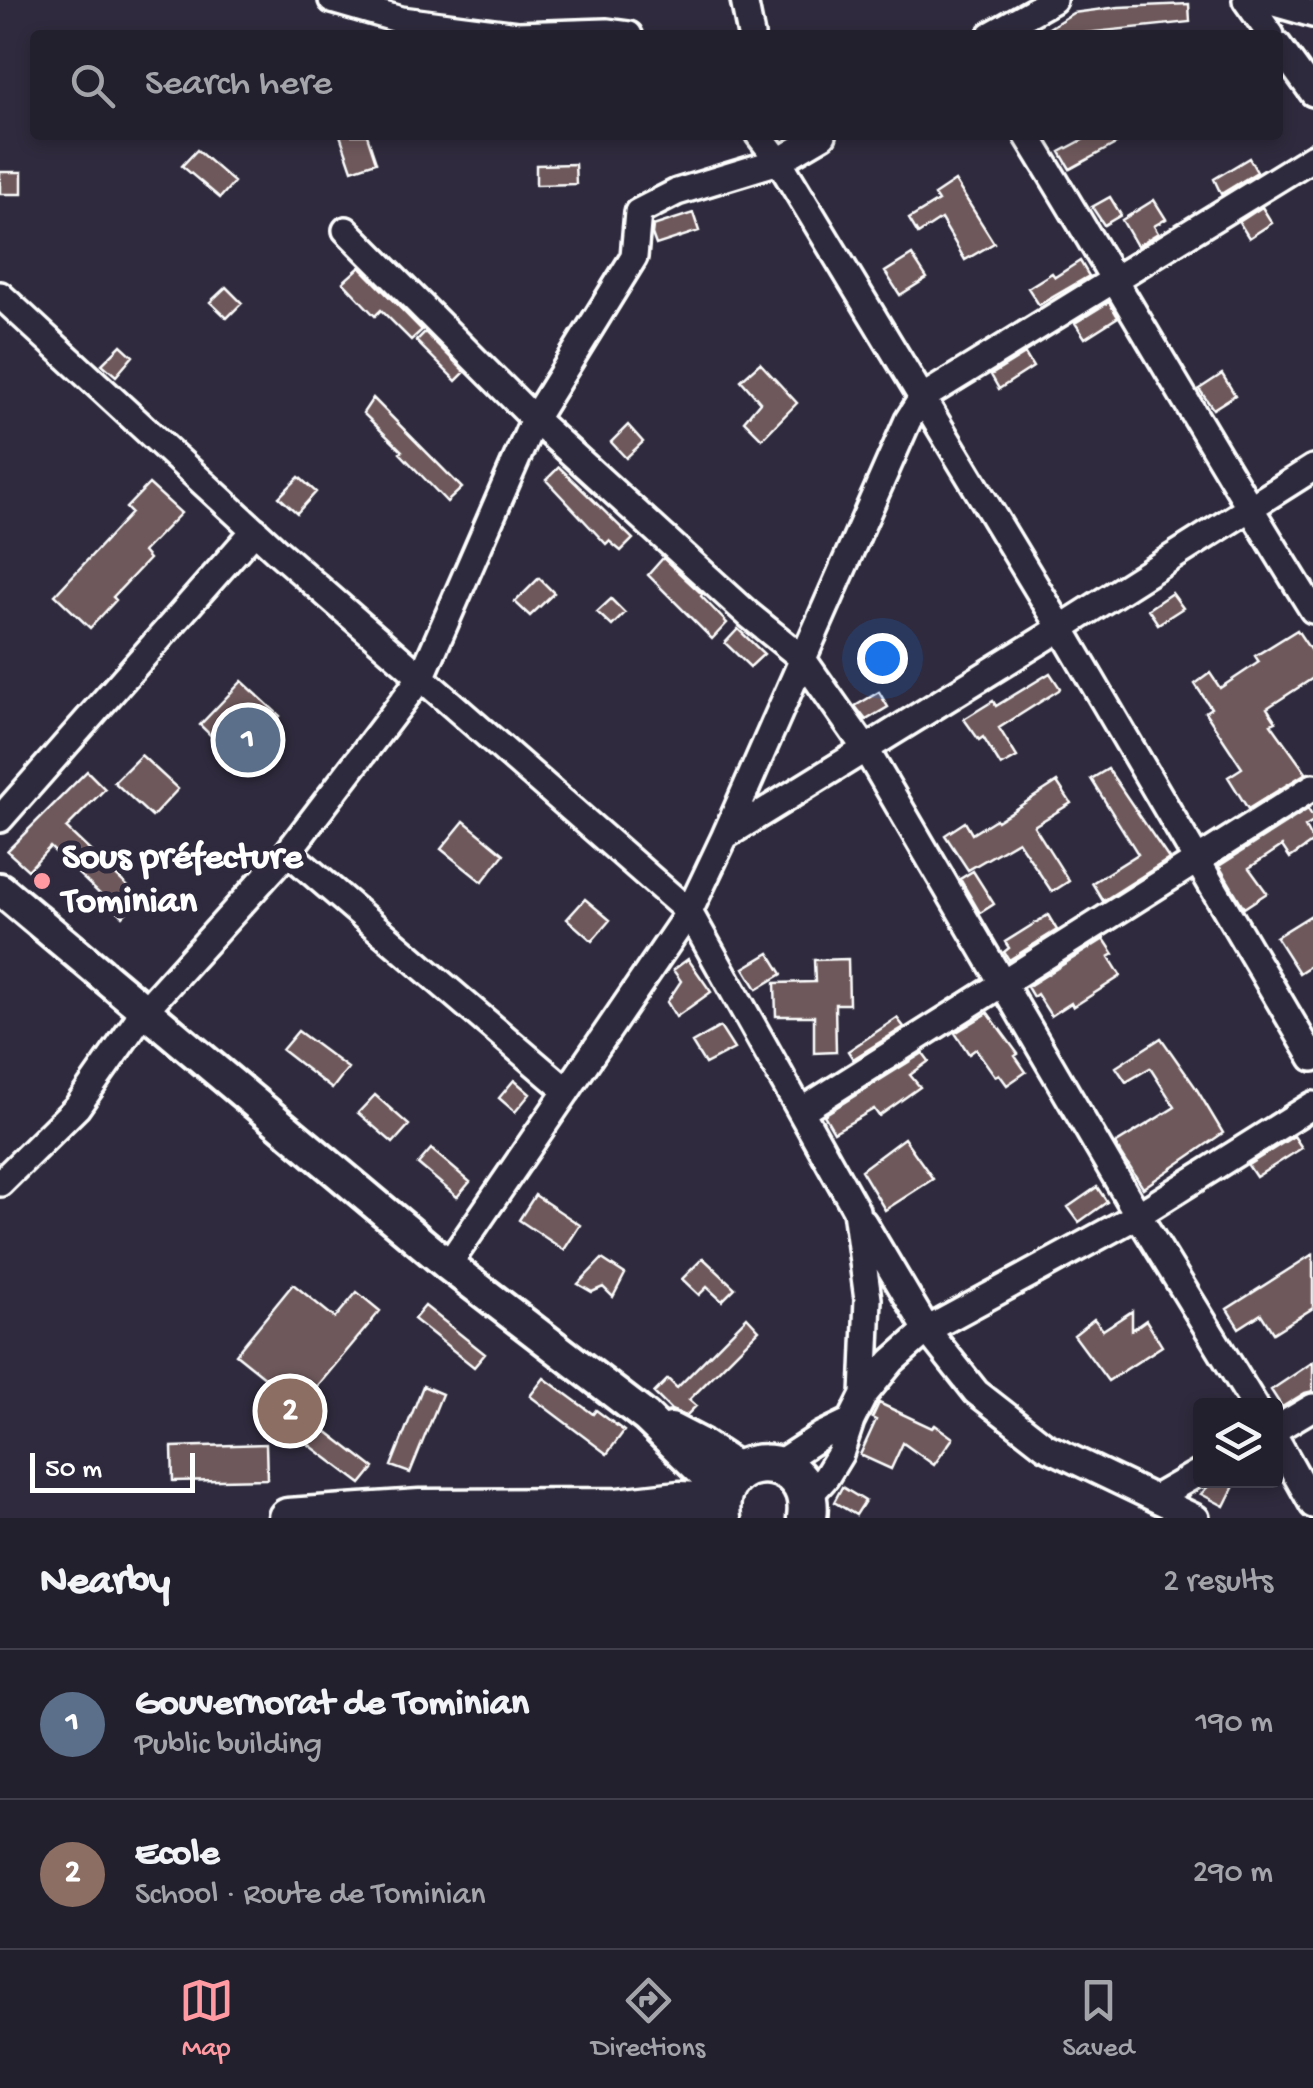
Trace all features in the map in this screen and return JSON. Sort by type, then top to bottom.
[{"type":"main road","points":[[288,1518],[636,1513],[792,1474],[813,1509]]},
{"type":"street","points":[[332,0],[401,20],[485,30]]},
{"type":"street","points":[[744,0],[750,30]]},
{"type":"street","points":[[1000,30],[1053,0]]},
{"type":"street","points":[[1246,0],[1267,30]]},
{"type":"street","points":[[1264,0],[1313,14]]},
{"type":"street","points":[[1283,52],[1313,93]]},
{"type":"street","points":[[763,140],[1061,628],[1313,1058]]},
{"type":"street","points":[[776,140],[778,161]]},
{"type":"street","points":[[0,1184],[78,1107],[144,1011],[288,852],[422,676],[534,418],[634,257],[638,212],[677,192],[778,161],[814,140]]},
{"type":"street","points":[[1030,140],[1313,610]]},
{"type":"street","points":[[448,1265],[689,912],[908,420],[922,398],[1313,158]]},
{"type":"street","points":[[346,230],[534,418],[748,615],[802,658],[866,748],[1138,1215],[1250,1398]]},
{"type":"street","points":[[0,295],[255,530],[689,912],[927,1330],[976,1392],[1044,1446],[1196,1518]]},
{"type":"street","points":[[725,836],[1313,468]]},
{"type":"street","points":[[0,819],[255,530]]},
{"type":"street","points":[[802,1111],[1313,786]]},
{"type":"street","points":[[288,852],[567,1091]]},
{"type":"street","points":[[0,888],[448,1265],[736,1489],[851,1421]]},
{"type":"street","points":[[813,1509],[864,1395],[892,1361],[927,1330],[1138,1215],[1313,1105]]},
{"type":"street","points":[[856,1210],[868,1299],[864,1395]]},
{"type":"street","points":[[1283,1425],[1313,1407]]},
{"type":"street","points":[[1283,1452],[1313,1505]]},
{"type":"street","points":[[1155,1498],[1193,1476]]},
{"type":"building","points":[[1189,4],[1190,22],[1114,30],[1046,30],[1073,13]]},
{"type":"building","points":[[342,140],[369,140],[376,162],[352,170]]},
{"type":"building","points":[[1083,140],[1123,140],[1070,169],[1060,152]]},
{"type":"building","points":[[197,150],[234,182],[220,198],[182,166]]},
{"type":"building","points":[[1249,158],[1257,172],[1221,194],[1214,179]]},
{"type":"building","points":[[575,164],[576,184],[536,185],[536,165]]},
{"type":"building","points":[[0,172],[22,172],[22,194],[0,194]]},
{"type":"building","points":[[955,181],[994,243],[965,260],[941,219],[918,234],[909,219],[938,201],[934,195]]},
{"type":"building","points":[[1110,197],[1121,215],[1104,225],[1092,207]]},
{"type":"building","points":[[1154,200],[1166,219],[1154,226],[1158,233],[1137,246],[1122,220]]},
{"type":"building","points":[[1262,207],[1272,223],[1249,238],[1239,222]]},
{"type":"building","points":[[693,213],[699,231],[656,245],[653,226]]},
{"type":"building","points":[[912,255],[927,278],[900,295],[885,272]]},
{"type":"building","points":[[1080,261],[1089,276],[1039,305],[1028,288]]},
{"type":"building","points":[[360,267],[422,330],[411,340],[381,310],[375,316],[343,282]]},
{"type":"building","points":[[226,287],[242,303],[227,318],[210,302]]},
{"type":"building","points":[[1109,302],[1118,317],[1085,338],[1075,323]]},
{"type":"building","points":[[425,332],[465,372],[456,381],[416,341]]},
{"type":"building","points":[[121,345],[133,356],[116,376],[102,364]]},
{"type":"building","points":[[1025,354],[1033,367],[999,389],[991,375]]},
{"type":"building","points":[[760,363],[797,403],[762,439],[744,421],[760,402],[741,380]]},
{"type":"building","points":[[1222,374],[1235,395],[1213,409],[1199,389]]},
{"type":"building","points":[[373,398],[462,488],[447,502],[363,413]]},
{"type":"building","points":[[628,425],[643,442],[626,458],[611,442]]},
{"type":"building","points":[[559,467],[633,539],[621,551],[609,541],[606,544],[546,480]]},
{"type":"building","points":[[299,477],[316,492],[297,513],[279,497]]},
{"type":"building","points":[[149,484],[181,513],[143,552],[149,559],[90,628],[55,595],[131,513],[126,508]]},
{"type":"building","points":[[663,558],[727,623],[712,639],[648,575]]},
{"type":"building","points":[[539,578],[554,593],[530,616],[515,602]]},
{"type":"building","points":[[1172,593],[1183,608],[1158,624],[1148,609]]},
{"type":"building","points":[[611,599],[625,613],[612,626],[597,612]]},
{"type":"building","points":[[738,629],[764,654],[750,667],[725,643]]},
{"type":"building","points":[[1297,630],[1313,654],[1313,678],[1267,708],[1276,722],[1271,724],[1306,773],[1248,809],[1228,777],[1242,768],[1205,712],[1211,708],[1195,684],[1210,673],[1220,688],[1259,662],[1255,656]]},
{"type":"building","points":[[1050,673],[1059,690],[999,728],[1017,757],[1001,766],[983,737],[979,740],[964,719],[993,701],[996,706]]},
{"type":"building","points":[[242,681],[280,716],[237,761],[200,725]]},
{"type":"building","points":[[879,692],[888,707],[866,720],[855,706]]},
{"type":"building","points":[[141,755],[178,789],[152,817],[114,782]]},
{"type":"building","points":[[1108,769],[1169,859],[1103,901],[1092,883],[1138,854],[1091,779]]},
{"type":"building","points":[[87,771],[105,789],[66,828],[140,898],[123,916],[50,847],[28,870],[7,851]]},
{"type":"building","points":[[1057,782],[1071,803],[1034,826],[1069,881],[1052,892],[1018,841],[968,870],[945,835],[965,822],[972,834]]},
{"type":"building","points":[[1308,809],[1313,822],[1305,827],[1313,842],[1290,858],[1282,846],[1249,868],[1267,893],[1244,908],[1219,866]]},
{"type":"building","points":[[464,821],[504,854],[482,882],[441,849]]},
{"type":"building","points":[[973,871],[994,904],[980,913],[960,879]]},
{"type":"building","points":[[585,899],[610,920],[592,941],[567,919]]},
{"type":"building","points":[[1313,914],[1313,964],[1299,973],[1276,937]]},
{"type":"building","points":[[1048,915],[1057,930],[1009,960],[1004,952],[1009,948],[1005,942]]},
{"type":"building","points":[[1104,939],[1121,976],[1073,1007],[1071,1003],[1051,1016],[1037,994],[1033,997],[1027,987]]},
{"type":"building","points":[[769,953],[782,974],[757,989],[744,968]]},
{"type":"building","points":[[688,959],[711,992],[676,1017],[667,1002],[681,981],[673,970]]},
{"type":"building","points":[[848,959],[849,1004],[835,1004],[836,1052],[814,1053],[814,1016],[776,1016],[775,983],[815,982],[814,960]]},
{"type":"building","points":[[988,1013],[1018,1054],[1015,1056],[1026,1072],[1007,1085],[999,1074],[995,1076],[976,1049],[969,1054],[955,1033]]},
{"type":"building","points":[[897,1018],[904,1027],[853,1059],[848,1051]]},
{"type":"building","points":[[720,1027],[734,1049],[705,1064],[692,1043]]},
{"type":"building","points":[[298,1031],[348,1068],[332,1089],[282,1050]]},
{"type":"building","points":[[1161,1038],[1223,1133],[1143,1188],[1115,1144],[1175,1107],[1150,1068],[1126,1082],[1116,1067]]},
{"type":"building","points":[[923,1053],[929,1061],[910,1075],[920,1087],[879,1116],[874,1109],[834,1132],[824,1115]]},
{"type":"building","points":[[514,1080],[530,1094],[515,1112],[499,1098]]},
{"type":"building","points":[[375,1095],[409,1125],[393,1143],[358,1113]]},
{"type":"building","points":[[1294,1136],[1302,1148],[1256,1177],[1248,1165]]},
{"type":"building","points":[[904,1138],[933,1179],[885,1210],[861,1170]]},
{"type":"building","points":[[431,1149],[470,1182],[457,1197],[418,1164]]},
{"type":"building","points":[[1097,1187],[1107,1202],[1079,1222],[1068,1207]]},
{"type":"building","points":[[535,1195],[580,1225],[564,1250],[519,1220]]},
{"type":"building","points":[[1313,1254],[1313,1308],[1273,1333],[1261,1314],[1239,1328],[1227,1309]]},
{"type":"building","points":[[703,1258],[735,1288],[722,1301],[707,1287],[699,1295],[682,1279]]},
{"type":"building","points":[[602,1259],[625,1274],[613,1297],[603,1287],[592,1292],[578,1284]]},
{"type":"building","points":[[293,1284],[335,1318],[357,1292],[380,1311],[301,1406],[236,1354]]},
{"type":"building","points":[[425,1306],[485,1354],[474,1367],[414,1319]]},
{"type":"building","points":[[1132,1311],[1132,1330],[1146,1320],[1162,1346],[1108,1381],[1074,1335],[1094,1319],[1103,1330]]},
{"type":"building","points":[[747,1317],[759,1330],[689,1400],[696,1406],[686,1416],[671,1410],[654,1393],[668,1379],[677,1388]]},
{"type":"building","points":[[1313,1362],[1313,1391],[1283,1406],[1283,1398],[1276,1398],[1271,1390]]},
{"type":"building","points":[[544,1378],[624,1431],[607,1454],[530,1396]]},
{"type":"building","points":[[423,1386],[442,1394],[410,1473],[391,1466]]},
{"type":"building","points":[[879,1403],[932,1428],[935,1425],[953,1438],[934,1465],[903,1443],[891,1469],[860,1455],[876,1420],[872,1418]]},
{"type":"building","points":[[321,1427],[374,1468],[361,1484],[308,1444]]},
{"type":"building","points":[[266,1444],[267,1479],[173,1481],[172,1447]]},
{"type":"building","points":[[842,1487],[865,1501],[856,1515],[834,1502]]},
{"type":"building","points":[[1207,1488],[1233,1488],[1224,1506],[1201,1494]]},
{"type":"place","name":"Gouvernorat de Tominian","points":[[248,740]]},
{"type":"place","name":"Sous préfecture Tominian","points":[[42,881]]},
{"type":"place","name":"Ecole","points":[[290,1411]]}]
